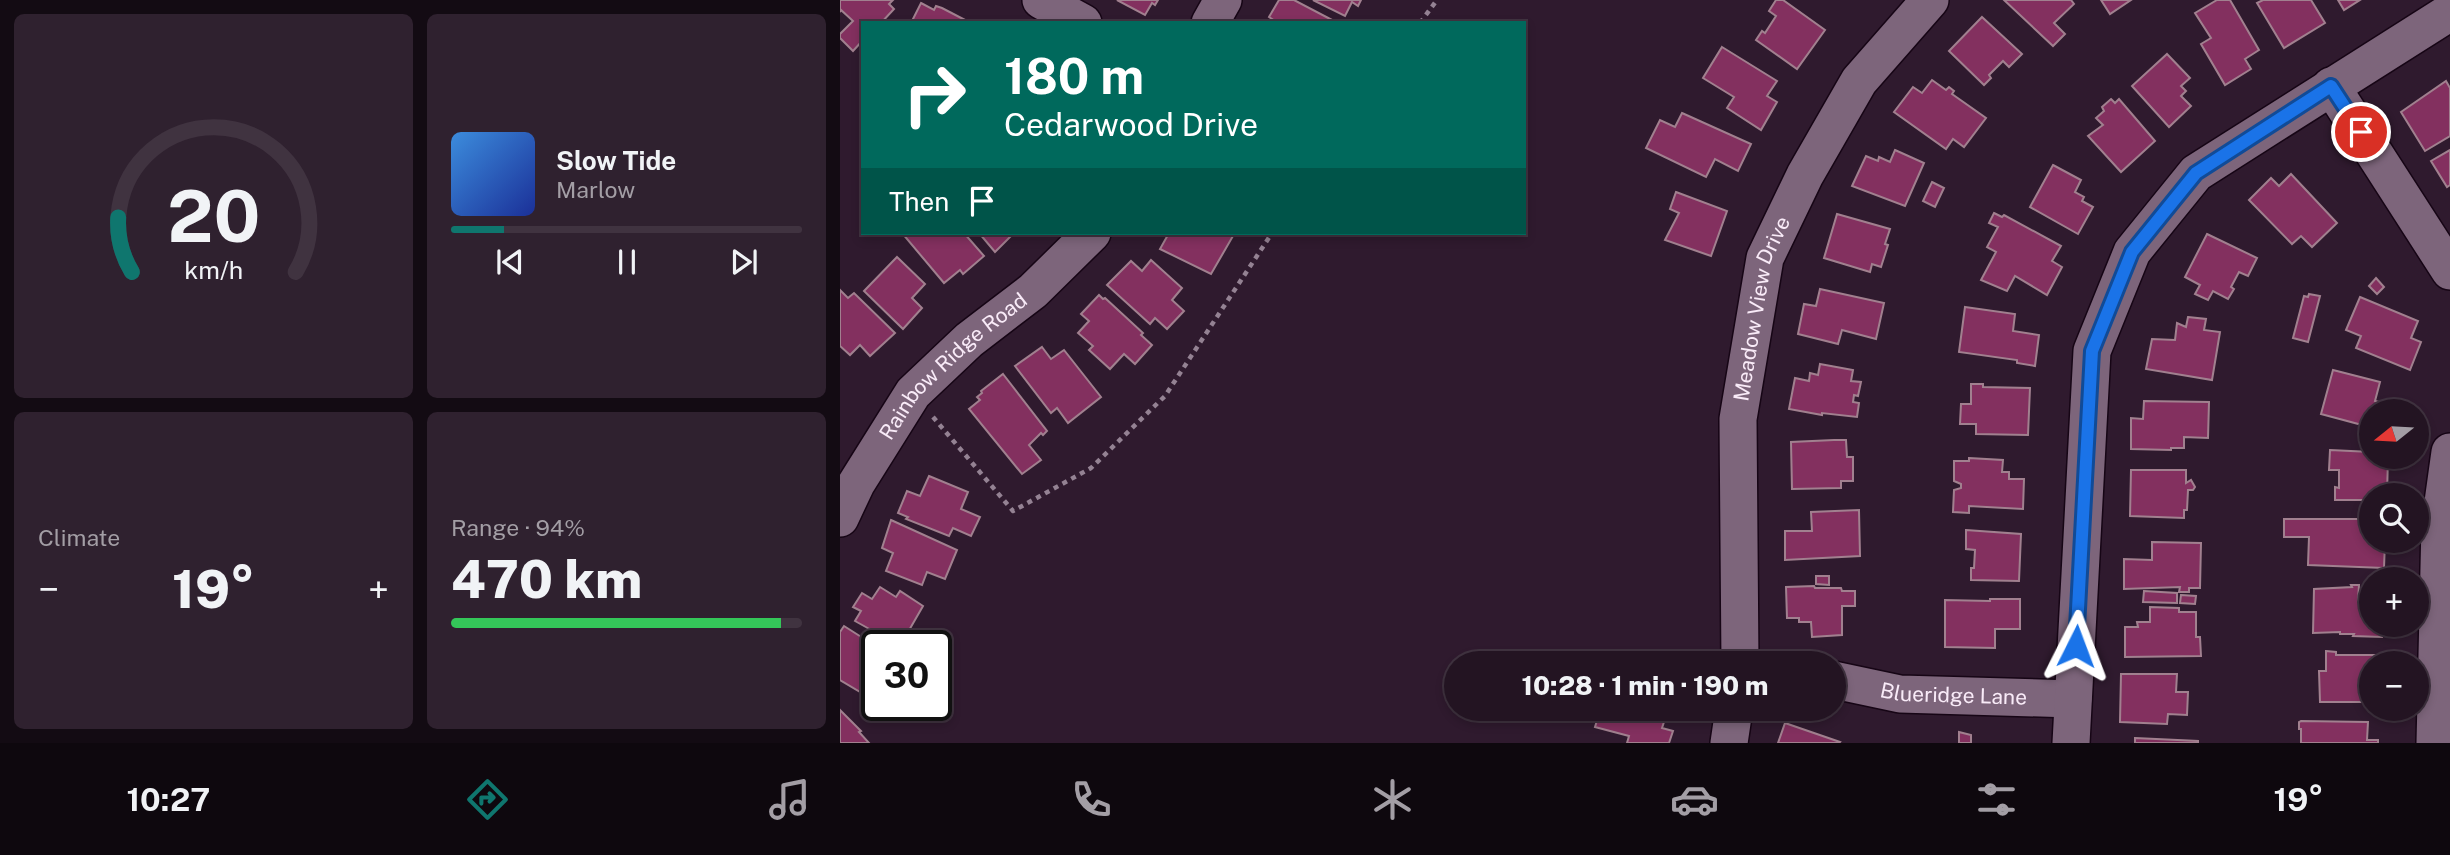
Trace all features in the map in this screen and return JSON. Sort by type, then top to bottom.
[{"type":"street","points":[[1041,0],[1079,21]]},
{"type":"street","points":[[1211,21],[1223,0]]},
{"type":"street","name":"Meadow View Drive","points":[[1745,651],[1738,419],[1765,258],[1805,175],[1858,81],[1930,0]]},
{"type":"street","points":[[2071,743],[2092,351],[2132,252],[2196,173],[2450,12]]},
{"type":"street","points":[[2331,86],[2450,271]]},
{"type":"street","name":"Rainbow Ridge Road","points":[[840,518],[848,482],[913,393],[969,340],[1033,291],[1090,235]]},
{"type":"street","points":[[2435,743],[2440,524],[2450,452]]},
{"type":"street","name":"Blueridge Lane","points":[[1846,683],[1900,694],[2073,699]]},
{"type":"street","points":[[1729,743],[1732,721]]},
{"type":"path","points":[[1421,21],[1437,0]]},
{"type":"path","points":[[913,393],[1013,511],[1091,468],[1165,396],[1271,235]]},
{"type":"building","points":[[840,0],[893,0],[889,4],[894,9],[883,21],[861,21],[861,42],[853,51],[840,38],[840,34],[853,21],[841,10],[840,12]]},
{"type":"building","points":[[1117,0],[1158,0],[1155,5],[1152,3],[1145,15]]},
{"type":"building","points":[[1279,0],[1294,0],[1334,21],[1275,21],[1269,17]]},
{"type":"building","points":[[1313,0],[1361,0],[1358,6],[1352,2],[1345,16]]},
{"type":"building","points":[[1776,0],[1783,0],[1825,30],[1797,69],[1756,40],[1762,31],[1765,33],[1776,16],[1769,11]]},
{"type":"building","points":[[2004,0],[2071,0],[2074,4],[2054,23],[2065,34],[2053,46]]},
{"type":"building","points":[[2101,0],[2131,0],[2110,14]]},
{"type":"building","points":[[2217,0],[2230,0],[2259,50],[2245,59],[2251,69],[2225,85],[2201,44],[2211,38],[2195,13]]},
{"type":"building","points":[[2263,0],[2311,0],[2325,23],[2284,48],[2257,3]]},
{"type":"building","points":[[2338,0],[2360,0],[2344,10]]},
{"type":"building","points":[[921,3],[934,10],[936,6],[942,8],[967,21],[912,21]]},
{"type":"building","points":[[1982,17],[2022,54],[2009,67],[2003,61],[1989,75],[1991,78],[1984,85],[1949,51]]},
{"type":"building","points":[[1722,47],[1777,81],[1767,96],[1777,102],[1761,130],[1727,108],[1734,97],[1703,78]]},
{"type":"building","points":[[2167,54],[2190,78],[2181,86],[2186,91],[2181,96],[2191,106],[2169,127],[2132,86]]},
{"type":"building","points":[[1932,80],[1946,90],[1949,87],[1954,91],[1952,94],[1986,118],[1964,147],[1953,139],[1946,149],[1894,112],[1913,87],[1922,93]]},
{"type":"building","points":[[2446,81],[2450,88],[2450,136],[2425,151],[2401,112]]},
{"type":"building","points":[[2111,99],[2115,103],[2119,99],[2155,141],[2121,172],[2088,136],[2103,125],[2096,118],[2104,111],[2102,107]]},
{"type":"building","points":[[1682,113],[1751,144],[1738,171],[1715,159],[1706,177],[1646,148],[1660,120],[1675,127]]},
{"type":"building","points":[[1895,150],[1924,163],[1905,206],[1852,186],[1866,156],[1878,161],[1879,157],[1890,162]]},
{"type":"building","points":[[2450,150],[2450,185],[2447,187],[2431,161]]},
{"type":"building","points":[[2053,165],[2081,180],[2075,192],[2084,197],[2082,201],[2093,207],[2078,234],[2030,207]]},
{"type":"building","points":[[2291,174],[2337,223],[2312,247],[2301,236],[2292,244],[2249,200],[2271,178],[2279,186]]},
{"type":"building","points":[[1932,182],[1944,188],[1935,207],[1923,201]]},
{"type":"building","points":[[1676,192],[1727,211],[1711,256],[1665,240],[1679,213],[1670,209]]},
{"type":"building","points":[[1994,213],[2002,217],[2004,215],[2061,246],[2052,261],[2062,267],[2047,295],[2015,276],[2007,291],[1981,280],[1996,252],[1987,247],[1998,227],[1989,223]]},
{"type":"building","points":[[1837,214],[1890,229],[1881,267],[1872,264],[1870,272],[1824,258]]},
{"type":"building","points":[[2207,234],[2257,258],[2248,276],[2239,272],[2228,299],[2213,291],[2208,300],[2195,294],[2200,285],[2185,277]]},
{"type":"building","points":[[904,235],[966,235],[984,256],[963,274],[960,270],[944,283]]},
{"type":"building","points":[[981,235],[1012,235],[995,252]]},
{"type":"building","points":[[1168,235],[1233,236],[1211,274],[1160,249]]},
{"type":"building","points":[[897,257],[925,284],[912,298],[922,308],[903,329],[864,291]]},
{"type":"building","points":[[1151,260],[1182,288],[1172,300],[1184,311],[1167,329],[1155,318],[1150,324],[1107,285],[1131,261],[1142,271]]},
{"type":"building","points":[[2376,278],[2384,287],[2377,294],[2369,286]]},
{"type":"building","points":[[1820,289],[1884,303],[1876,339],[1842,330],[1838,344],[1798,334],[1804,304],[1816,306]]},
{"type":"building","points":[[840,290],[848,298],[854,293],[895,333],[870,356],[860,345],[850,355],[840,346]]},
{"type":"building","points":[[2309,294],[2320,296],[2308,342],[2293,338],[2304,296],[2308,297]]},
{"type":"building","points":[[1099,295],[1143,333],[1141,335],[1152,345],[1135,364],[1124,354],[1110,369],[1089,350],[1093,346],[1078,333],[1089,321],[1081,314]]},
{"type":"building","points":[[2360,297],[2418,321],[2411,338],[2421,342],[2410,370],[2356,348],[2361,336],[2346,330]]},
{"type":"building","points":[[1965,307],[2015,314],[2013,331],[2039,335],[2035,366],[2017,363],[2017,360],[1959,352]]},
{"type":"building","points":[[2188,317],[2206,319],[2204,330],[2220,332],[2212,380],[2146,369],[2152,339],[2175,340],[2177,323],[2186,327]]},
{"type":"building","points":[[1042,347],[1051,359],[1064,350],[1101,397],[1068,423],[1057,408],[1051,413],[1015,366]]},
{"type":"building","points":[[1820,364],[1853,370],[1851,381],[1861,382],[1858,396],[1854,395],[1853,402],[1859,403],[1857,417],[1822,415],[1789,409],[1795,378],[1809,381],[1810,373],[1818,375]]},
{"type":"building","points":[[2333,370],[2380,382],[2376,399],[2359,399],[2359,424],[2321,414]]},
{"type":"building","points":[[1003,374],[1047,431],[1043,435],[1041,433],[1029,445],[1041,460],[1022,474],[969,409],[980,400],[977,397],[981,391]]},
{"type":"building","points":[[1971,384],[1983,384],[1983,387],[2030,388],[2028,435],[1976,434],[1976,424],[1960,424],[1961,404],[1971,404]]},
{"type":"building","points":[[2144,401],[2209,402],[2208,438],[2184,437],[2184,448],[2171,450],[2131,449],[2131,418],[2143,419]]},
{"type":"building","points":[[1846,440],[1847,457],[1853,457],[1853,481],[1841,481],[1841,488],[1792,489],[1791,442]]},
{"type":"building","points":[[2330,450],[2359,451],[2359,469],[2388,469],[2387,483],[2359,483],[2359,500],[2335,500],[2335,487],[2339,488],[2339,470],[2329,470]]},
{"type":"building","points":[[1969,458],[2003,460],[2002,472],[2009,472],[2009,479],[2024,479],[2023,509],[1969,506],[1969,513],[1953,512],[1954,490],[1961,488],[1961,484],[1954,481],[1954,461],[1969,461]]},
{"type":"building","points":[[2131,470],[2186,470],[2186,483],[2191,480],[2195,487],[2188,490],[2184,518],[2130,516]]},
{"type":"building","points":[[929,476],[968,492],[961,509],[980,517],[971,536],[953,528],[949,536],[906,519],[908,517],[898,513],[907,491],[920,496]]},
{"type":"building","points":[[1859,510],[1860,556],[1785,560],[1785,531],[1812,531],[1811,512]]},
{"type":"building","points":[[2284,519],[2359,519],[2359,553],[2385,553],[2384,567],[2308,565],[2309,537],[2284,537]]},
{"type":"building","points":[[891,520],[957,550],[945,579],[927,572],[922,585],[886,571],[893,553],[882,548]]},
{"type":"building","points":[[1966,530],[2021,534],[2019,581],[1971,580],[1975,550],[1966,549]]},
{"type":"building","points":[[2152,542],[2201,543],[2200,588],[2189,588],[2189,592],[2179,592],[2180,587],[2124,589],[2124,559],[2152,560]]},
{"type":"building","points":[[1816,576],[1829,576],[1829,585],[1816,584]]},
{"type":"building","points":[[2351,585],[2359,585],[2359,636],[2340,632],[2313,633],[2314,589],[2352,587]]},
{"type":"building","points":[[1814,586],[1855,591],[1855,606],[1842,606],[1842,635],[1812,637],[1811,622],[1787,618],[1786,587]]},
{"type":"building","points":[[880,587],[896,597],[900,591],[923,606],[909,630],[871,630],[855,621],[861,611],[853,607],[862,593],[872,599]]},
{"type":"building","points":[[2144,591],[2177,593],[2177,603],[2143,602]]},
{"type":"building","points":[[2181,595],[2196,596],[2195,604],[2180,603]]},
{"type":"building","points":[[2020,599],[2020,629],[1995,629],[1995,648],[1945,647],[1945,600]]},
{"type":"building","points":[[2150,607],[2179,608],[2179,612],[2196,612],[2196,637],[2200,637],[2201,656],[2125,657],[2125,627],[2138,627],[2137,622],[2150,622]]},
{"type":"building","points":[[844,626],[861,637],[861,692],[840,680],[840,632]]},
{"type":"building","points":[[2326,651],[2336,652],[2336,655],[2359,655],[2359,702],[2320,702],[2319,671],[2326,671]]},
{"type":"building","points":[[2121,674],[2177,674],[2176,692],[2188,692],[2187,715],[2168,714],[2167,724],[2120,722]]},
{"type":"building","points":[[840,710],[861,731],[859,732],[869,743],[840,743]]},
{"type":"building","points":[[1597,721],[1664,721],[1662,728],[1673,731],[1669,743],[1627,743],[1629,736],[1595,727]]},
{"type":"building","points":[[2301,721],[2368,722],[2367,740],[2378,740],[2378,743],[2301,743]]},
{"type":"building","points":[[1785,723],[1840,742],[1778,743]]},
{"type":"building","points":[[1959,732],[1971,735],[1971,743],[1959,743]]},
{"type":"building","points":[[2135,738],[2198,741],[2198,743],[2135,743]]},
{"type":"route","points":[[2076,646],[2092,351],[2132,252],[2196,173],[2331,86],[2361,132]]}]
